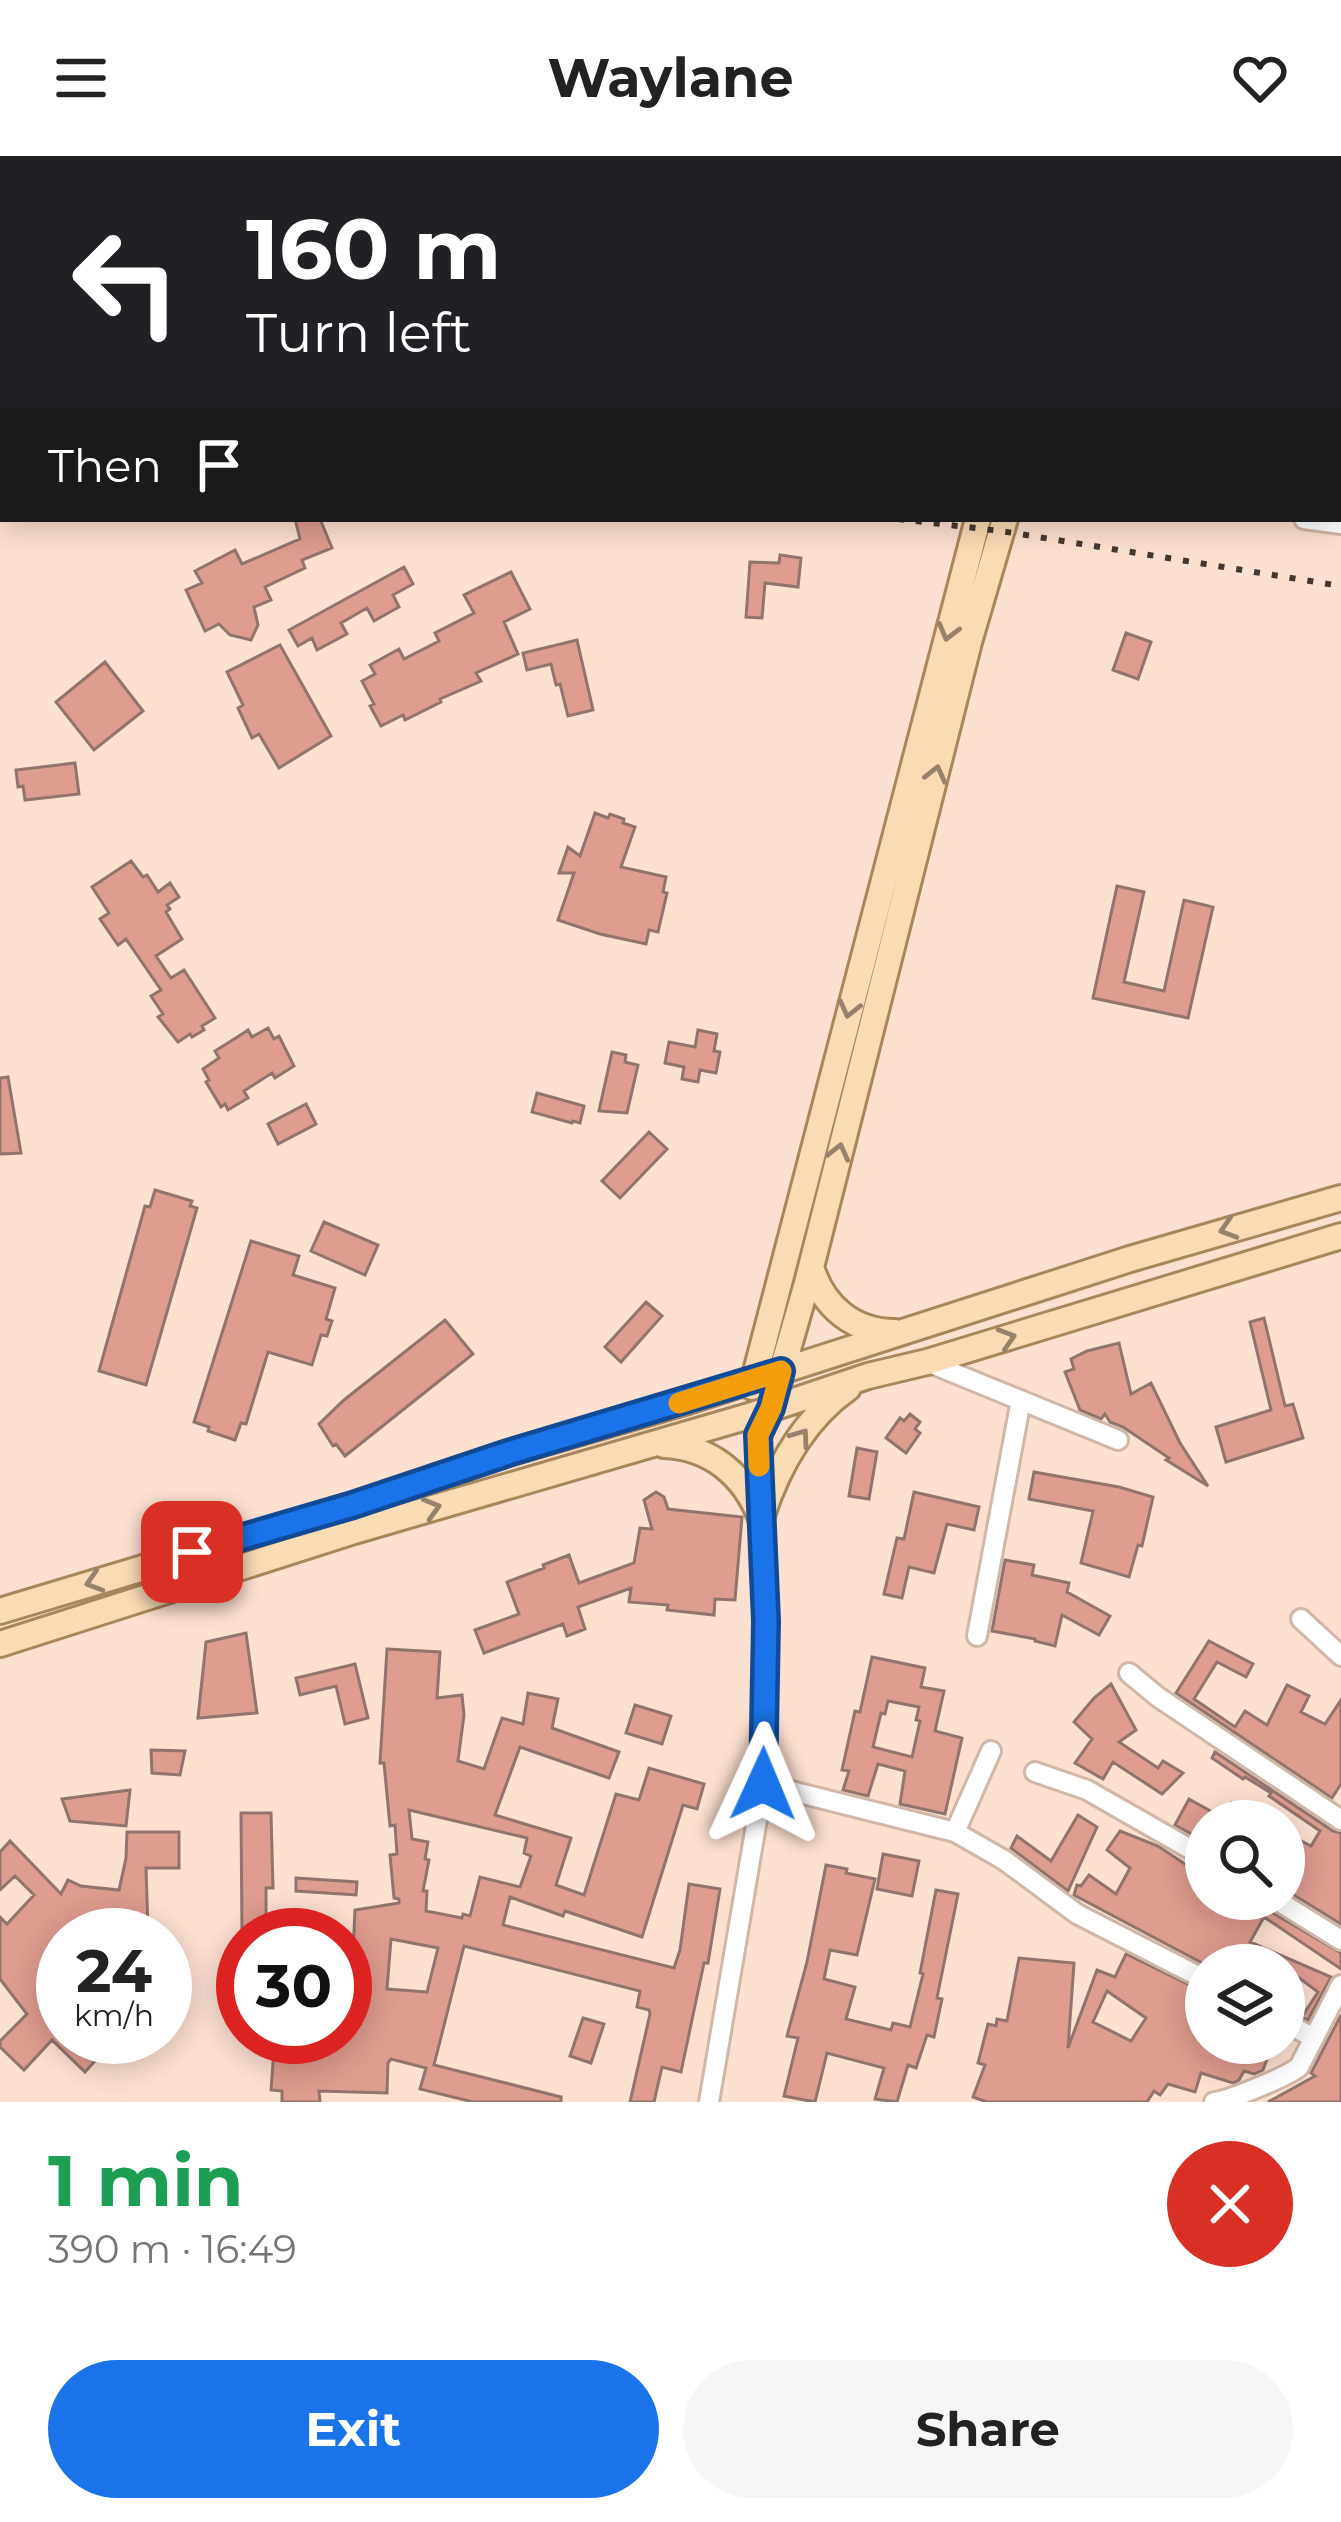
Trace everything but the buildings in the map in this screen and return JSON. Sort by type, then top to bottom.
[{"type":"main road","points":[[759,1420],[753,1380],[977,522]]},
{"type":"main road","points":[[759,1420],[781,1371],[811,1265],[963,665],[1004,522]]},
{"type":"main road","points":[[0,1610],[1341,1198]]},
{"type":"main road","points":[[0,1644],[354,1531],[644,1447],[759,1420],[868,1376],[1341,1236]]},
{"type":"main road","points":[[811,1265],[820,1290],[846,1318],[872,1330],[901,1332]]},
{"type":"main road","points":[[760,1518],[777,1474],[800,1437],[838,1395],[868,1376]]},
{"type":"main road","points":[[644,1447],[676,1446],[718,1461],[740,1480],[760,1518]]},
{"type":"street","points":[[927,1362],[1118,1440]]},
{"type":"street","points":[[976,1636],[1021,1400]]},
{"type":"street","points":[[709,2102],[763,1784],[766,1621],[759,1420]]},
{"type":"street","points":[[1301,1619],[1341,1656]]},
{"type":"street","points":[[1129,1673],[1341,1820]]},
{"type":"street","points":[[962,1836],[992,1751]]},
{"type":"street","points":[[1035,1772],[1087,1790],[1185,1846]]},
{"type":"street","points":[[763,1784],[962,1836],[1077,1913],[1185,1969]]},
{"type":"street","points":[[1305,1918],[1341,1940]]},
{"type":"street","points":[[1214,2102],[1228,2101],[1299,2067],[1341,1985]]},
{"type":"street","points":[[1305,2033],[1314,2038]]},
{"type":"railway","points":[[924,522],[1341,586]]},
{"type":"slow traffic","points":[[679,1403],[781,1371],[758,1435],[759,1466]]},
{"type":"route","points":[[192,1552],[781,1371],[758,1435],[766,1621],[763,1784]]}]
